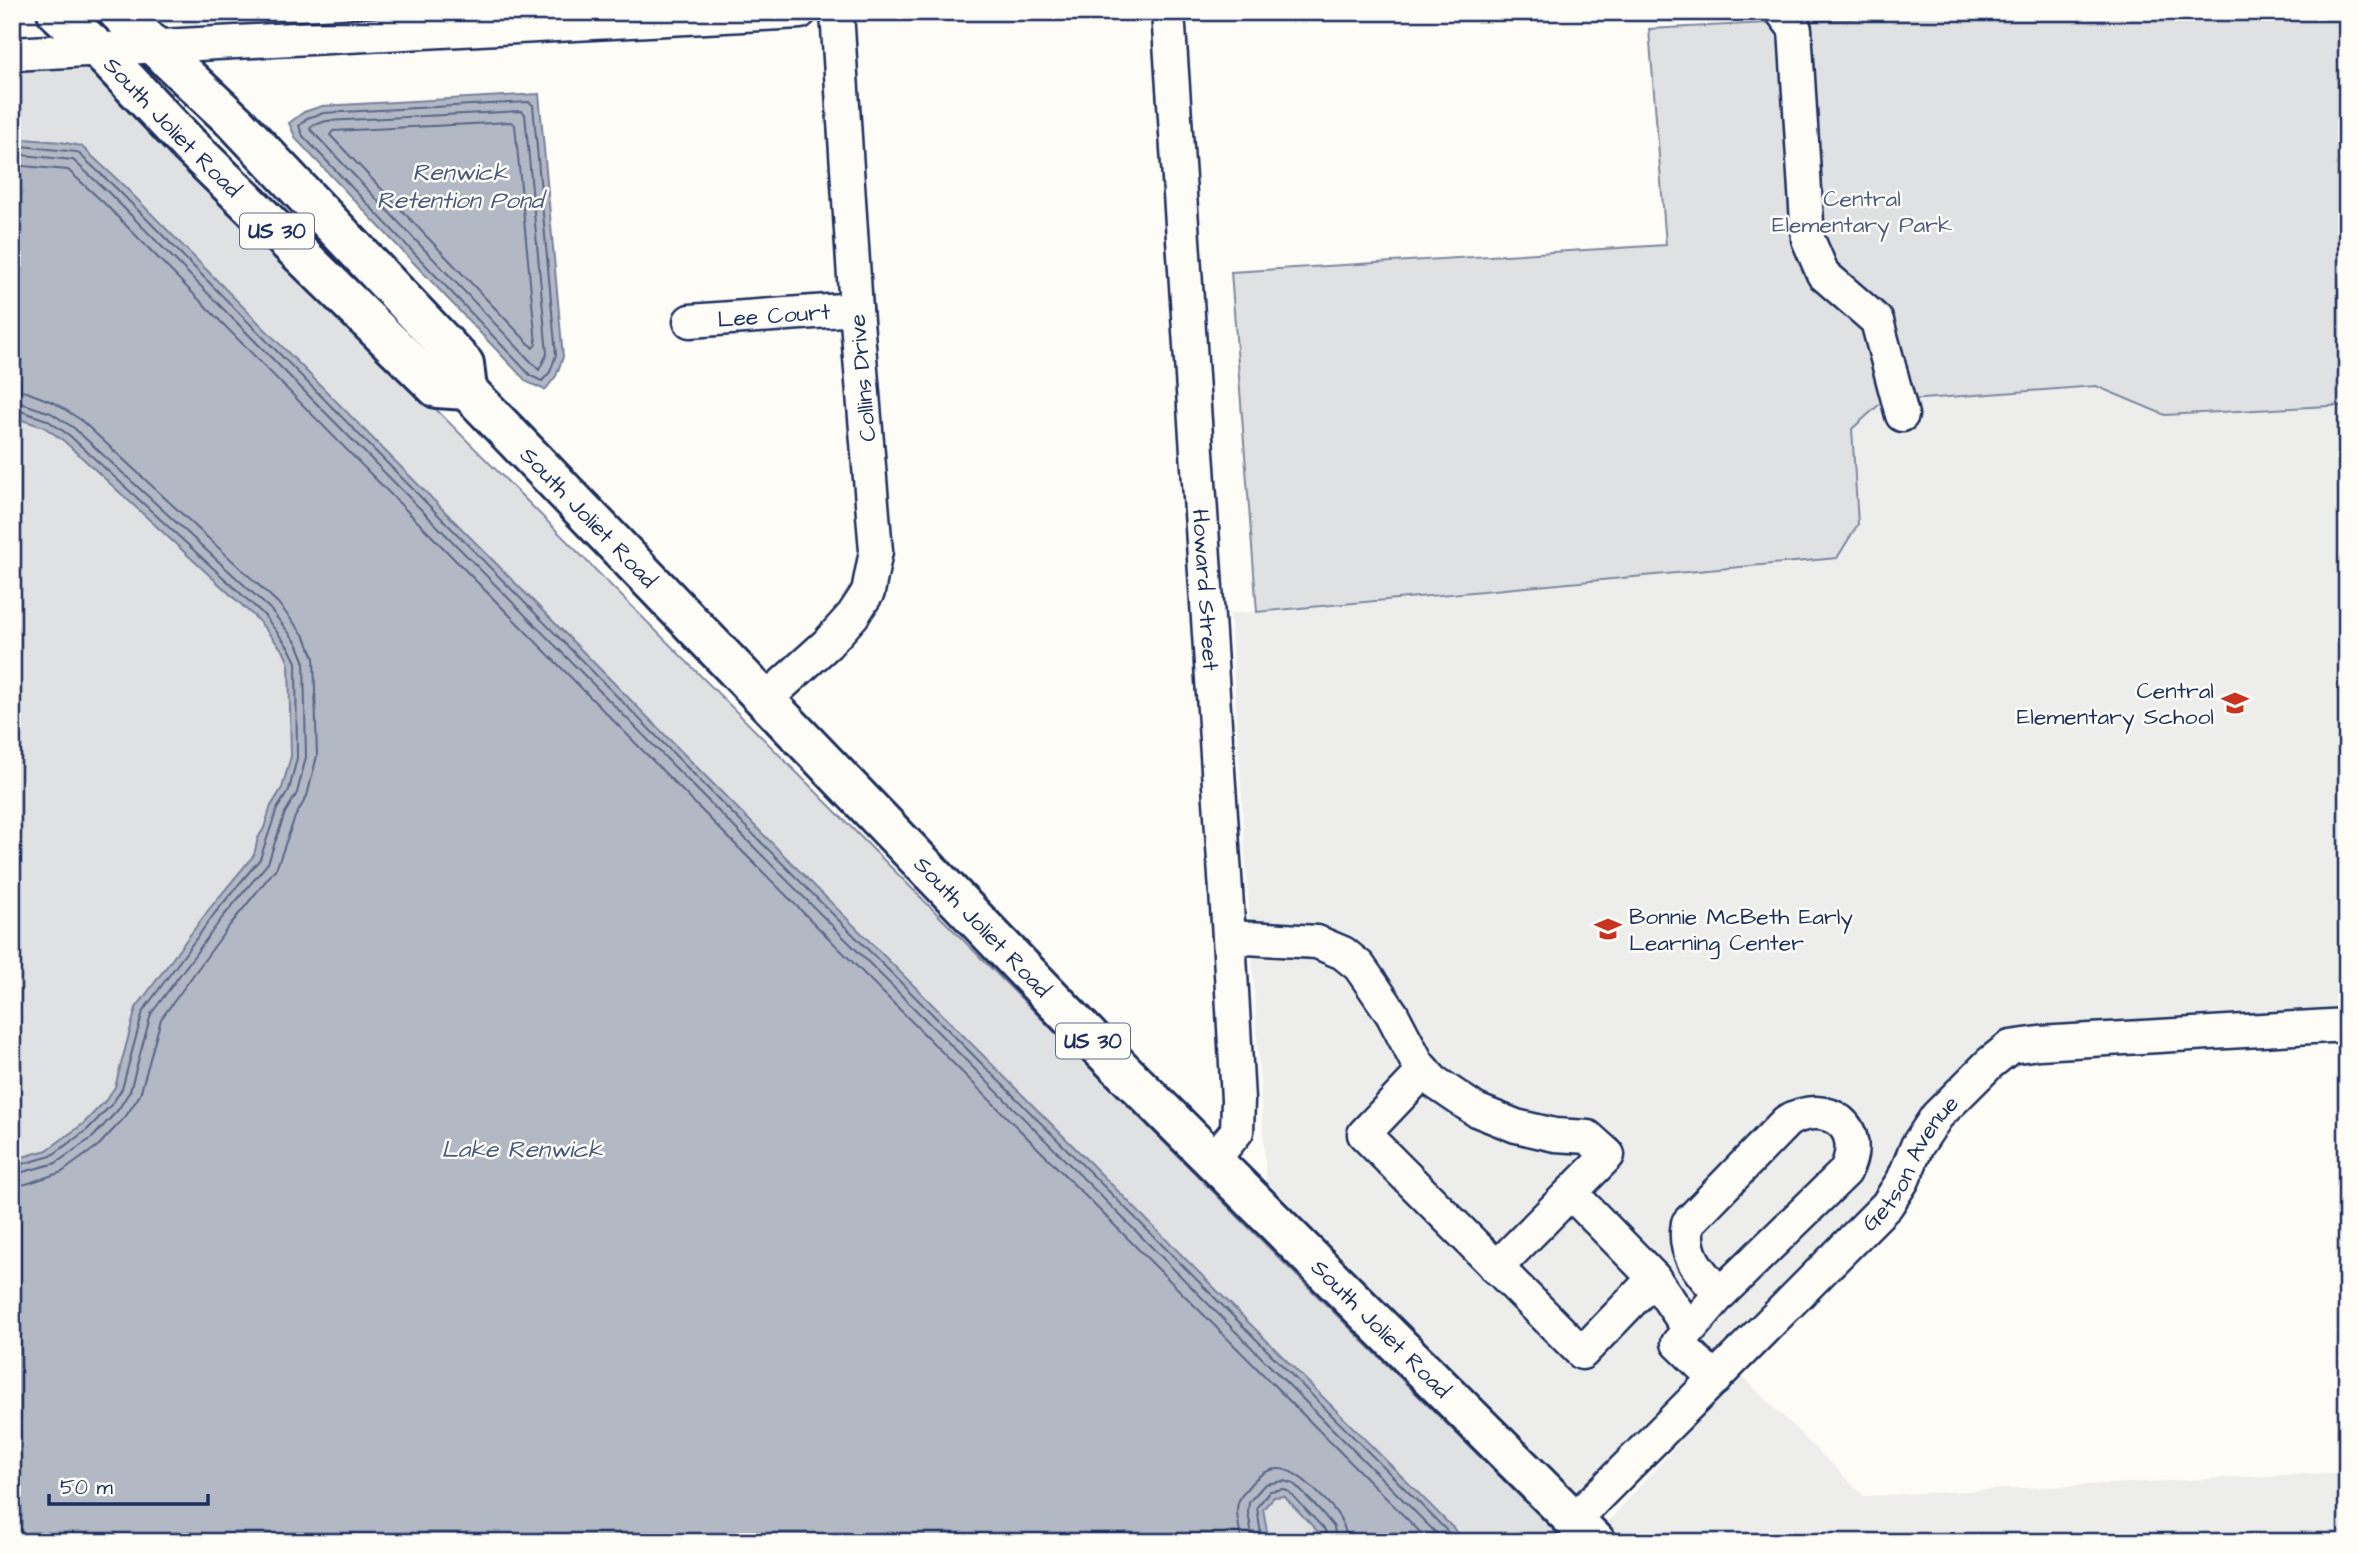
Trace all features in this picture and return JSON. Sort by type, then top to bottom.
[{"type":"main road","name":"US 30","points":[[57,12],[99,50]]},
{"type":"main road","name":"US 30","points":[[118,12],[156,47]]},
{"type":"main road","name":"South Joliet Road","points":[[156,47],[237,124],[464,364],[467,390],[764,701],[1094,1042],[1585,1531]]},
{"type":"main road","name":"South Joliet Road","points":[[99,50],[188,144],[437,388],[467,390]]},
{"type":"street","points":[[12,54],[156,47],[443,22],[800,12]]},
{"type":"street","name":"Collins Drive","points":[[764,701],[853,615],[868,592],[876,551],[856,309],[837,12]]},
{"type":"street","name":"Howard Street","points":[[1168,12],[1230,937],[1238,1100],[1237,1131],[1213,1160]]},
{"type":"street","points":[[1794,18],[1808,239],[1824,274],[1877,321],[1902,415]]},
{"type":"street","name":"Lee Court","points":[[690,321],[856,309]]},
{"type":"street","points":[[1230,937],[1317,942],[1343,953],[1359,966],[1433,1081],[1472,1107],[1516,1126],[1555,1135],[1588,1137],[1608,1155],[1496,1268]]},
{"type":"street","name":"Getson Avenue","points":[[1585,1531],[1715,1379],[1887,1205],[1903,1181],[1917,1146],[1937,1116],[1990,1063],[2010,1047],[2039,1043],[2347,1025]]},
{"type":"street","points":[[1424,1070],[1364,1133],[1582,1353],[1654,1278]]},
{"type":"street","points":[[1715,1379],[1678,1343],[1720,1294],[1845,1172],[1853,1151],[1847,1128],[1840,1121],[1816,1112],[1798,1114],[1787,1121],[1688,1223],[1688,1252],[1720,1294]]},
{"type":"street","points":[[1571,1193],[1654,1278],[1689,1329]]},
{"type":"shaded area","points":[[134,12],[256,12],[257,23],[146,24]]},
{"type":"shaded area","points":[[2096,386],[2165,415],[2347,405],[2347,1017],[1992,1046],[1886,1186],[1576,1500],[1267,1193],[1230,614],[1837,558],[1858,524],[1852,429],[1882,402]]},
{"type":"shaded area","points":[[1740,1374],[1864,1496],[2347,1472],[2347,1542],[1624,1542],[1606,1524]]},
{"type":"green space","name":"Central Elementary Park","points":[[1990,12],[2347,12],[2347,405],[2165,415],[2096,386],[1882,402],[1852,429],[1858,524],[1837,558],[1257,612],[1231,272],[1666,245],[1649,29]]},
{"type":"green space","name":"Lake Renwick","points":[[88,59],[1284,1263],[1566,1542],[12,1542],[12,63]]},
{"type":"water","name":"Renwick Retention Pond","points":[[539,94],[563,357],[556,376],[545,390],[527,382],[296,139],[289,123],[304,112],[322,106]]},
{"type":"water","name":"Lake Renwick","points":[[12,138],[81,146],[121,183],[739,810],[1467,1542],[1321,1542],[1320,1534],[1284,1496],[1274,1497],[1263,1509],[1269,1542],[12,1542],[12,1160],[47,1150],[83,1124],[115,1087],[136,1008],[210,908],[254,855],[271,806],[282,788],[291,756],[289,664],[284,652],[258,620],[64,441],[44,427],[12,414]]},
{"type":"place","name":"Central Elementary School","points":[[2235,703]]},
{"type":"place","name":"Bonnie McBeth Early Learning Center","points":[[1608,929]]}]
